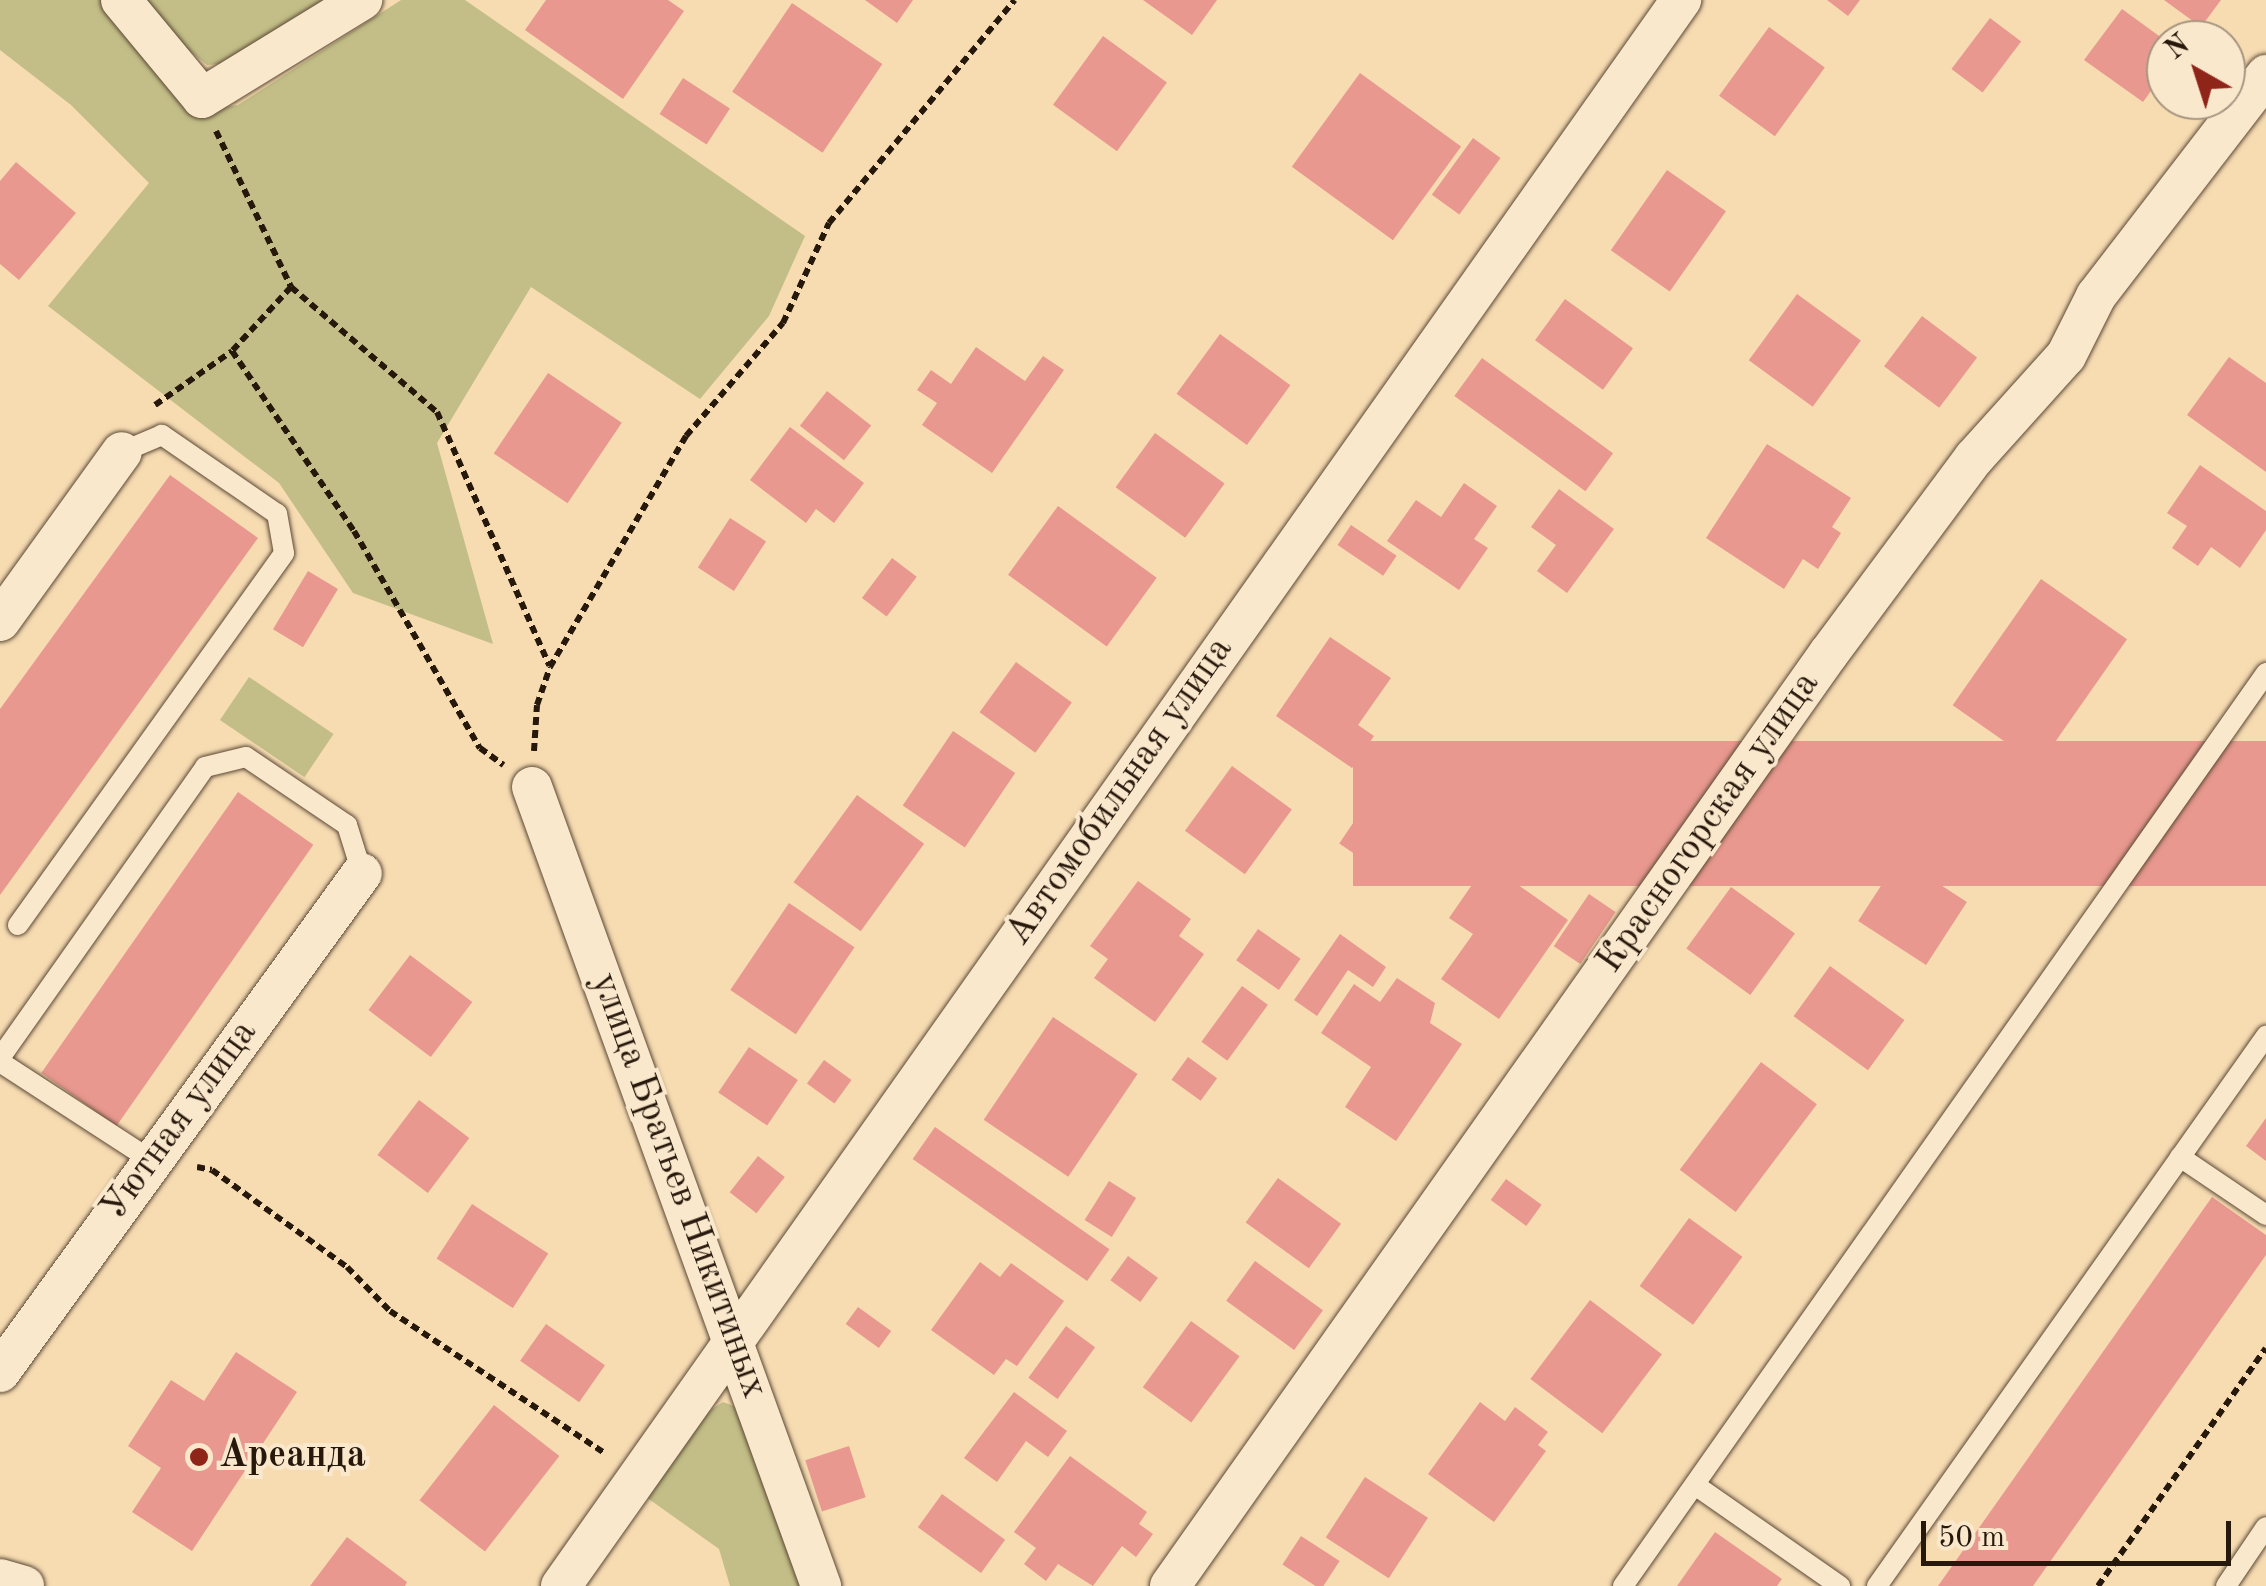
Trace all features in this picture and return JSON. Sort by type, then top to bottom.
[{"type":"street","points":[[121,0],[202,98],[362,0]]},
{"type":"street","name":"Автомобильная улица","points":[[561,1586],[637,1473],[1681,0]]},
{"type":"street","name":"Красногорская улица","points":[[1170,1586],[1829,653],[1974,458],[2066,356],[2096,296],[2266,74]]},
{"type":"street","points":[[0,621],[122,452]]},
{"type":"street","name":"улица Братьев Никитиных","points":[[532,787],[734,1336],[821,1586]]},
{"type":"street","name":"Уютная улица","points":[[0,1372],[362,872]]},
{"type":"street","points":[[0,1578],[24,1586]]},
{"type":"lane","points":[[18,925],[284,554],[278,514],[162,436],[122,452]]},
{"type":"lane","points":[[1623,1586],[2266,673]]},
{"type":"lane","points":[[151,1160],[0,1060],[205,767],[246,756],[347,825],[362,872]]},
{"type":"lane","points":[[1876,1586],[2266,1036]]},
{"type":"lane","points":[[2180,1157],[2266,1215]]},
{"type":"lane","points":[[1695,1484],[1840,1586]]},
{"type":"lane","points":[[2226,1586],[2266,1527]]},
{"type":"path","points":[[532,787],[537,705],[550,667],[686,436],[783,323],[829,222],[1015,0]]},
{"type":"path","points":[[202,98],[291,287],[436,412],[550,667]]},
{"type":"path","points":[[122,452],[158,400],[232,351],[291,287]]},
{"type":"path","points":[[232,351],[354,531],[480,748],[532,787]]},
{"type":"path","points":[[151,1160],[212,1170],[347,1267],[390,1311],[637,1473]]},
{"type":"path","points":[[2098,1586],[2266,1348]]},
{"type":"shaded area","points":[[0,0],[101,0],[190,112],[238,105],[401,0],[465,0],[805,236],[769,316],[700,399],[531,287],[437,443],[493,644],[353,593],[279,483],[48,306],[149,183],[71,105],[0,50]]},
{"type":"shaded area","points":[[138,0],[335,0],[232,63],[207,65],[155,23]]},
{"type":"shaded area","points":[[249,677],[334,734],[304,777],[220,720]]},
{"type":"shaded area","points":[[723,1402],[739,1408],[801,1586],[730,1586],[719,1549],[646,1497],[706,1413]]},
{"type":"building","points":[[546,0],[668,0],[684,11],[623,99],[525,30]]},
{"type":"building","points":[[865,0],[913,0],[897,23]]},
{"type":"building","points":[[1143,0],[1217,0],[1192,35]]},
{"type":"building","points":[[1827,0],[1860,0],[1848,16]]},
{"type":"building","points":[[2164,0],[2221,0],[2206,20],[2191,20]]},
{"type":"building","points":[[792,3],[882,64],[823,153],[732,92]]},
{"type":"building","points":[[2122,9],[2146,26],[2146,98],[2143,102],[2084,60]]},
{"type":"building","points":[[1990,18],[2021,41],[1983,93],[1951,69]]},
{"type":"building","points":[[1769,27],[1825,68],[1775,136],[1719,96]]},
{"type":"building","points":[[1103,36],[1167,82],[1117,151],[1053,105]]},
{"type":"building","points":[[1360,73],[1461,146],[1393,240],[1292,167]]},
{"type":"building","points":[[683,78],[730,108],[707,145],[660,114]]},
{"type":"building","points":[[1473,138],[1501,158],[1459,215],[1432,195]]},
{"type":"building","points":[[16,162],[76,213],[19,280],[0,264],[0,181]]},
{"type":"building","points":[[1667,170],[1726,211],[1670,292],[1611,250]]},
{"type":"building","points":[[1797,294],[1861,340],[1813,407],[1749,360]]},
{"type":"building","points":[[1565,299],[1633,348],[1603,390],[1535,340]]},
{"type":"building","points":[[1922,316],[1977,358],[1939,408],[1884,366]]},
{"type":"building","points":[[1220,334],[1290,385],[1247,445],[1177,394]]},
{"type":"building","points":[[976,347],[1025,381],[1043,356],[1064,370],[992,473],[922,425],[937,403],[917,390],[931,370],[951,384]]},
{"type":"building","points":[[2229,357],[2266,383],[2266,472],[2187,415]]},
{"type":"building","points":[[1482,358],[1613,453],[1585,491],[1454,396]]},
{"type":"building","points":[[548,373],[622,423],[568,503],[494,453]]},
{"type":"building","points":[[827,391],[871,425],[844,460],[800,426]]},
{"type":"building","points":[[790,427],[864,483],[834,523],[816,509],[806,523],[750,480]]},
{"type":"building","points":[[1155,433],[1225,484],[1185,538],[1116,487]]},
{"type":"building","points":[[1767,444],[1851,498],[1832,527],[1841,533],[1818,569],[1803,559],[1784,589],[1706,538]]},
{"type":"building","points":[[2200,465],[2266,511],[2266,530],[2240,568],[2211,547],[2198,566],[2172,548],[2187,526],[2167,513]]},
{"type":"building","points":[[170,475],[258,538],[0,895],[0,709]]},
{"type":"building","points":[[1464,483],[1497,506],[1474,539],[1488,548],[1459,590],[1387,541],[1416,500],[1441,517]]},
{"type":"building","points":[[1559,489],[1614,529],[1567,593],[1537,571],[1556,545],[1531,527]]},
{"type":"building","points":[[1058,506],[1157,578],[1107,646],[1008,575]]},
{"type":"building","points":[[730,518],[766,541],[734,591],[698,567]]},
{"type":"building","points":[[1351,525],[1397,556],[1383,576],[1338,545]]},
{"type":"building","points":[[892,558],[917,577],[887,617],[862,598]]},
{"type":"building","points":[[308,571],[338,589],[303,647],[273,629]]},
{"type":"building","points":[[2041,579],[2127,639],[2039,765],[1953,705]]},
{"type":"building","points":[[1330,637],[1391,678],[1358,725],[1374,736],[1352,768],[1276,716]]},
{"type":"building","points":[[1016,662],[1072,703],[1035,753],[980,712]]},
{"type":"building","points":[[953,731],[1015,773],[965,848],[903,806]]},
{"type":"building","points":[[1353,741],[2266,741],[2266,886],[1353,886]]},
{"type":"building","points":[[1232,766],[1292,809],[1245,874],[1185,831]]},
{"type":"building","points":[[238,792],[313,845],[117,1126],[41,1073]]},
{"type":"building","points":[[857,795],[924,844],[861,931],[794,882]]},
{"type":"building","points":[[1370,798],[1407,823],[1377,869],[1339,844]]},
{"type":"building","points":[[1899,858],[1967,902],[1926,965],[1858,921]]},
{"type":"building","points":[[1487,863],[1568,920],[1499,1019],[1441,979],[1473,934],[1449,918]]},
{"type":"building","points":[[1138,881],[1191,919],[1179,936],[1204,954],[1155,1022],[1094,978],[1108,959],[1090,946]]},
{"type":"building","points":[[1731,887],[1795,933],[1750,995],[1686,948]]},
{"type":"building","points":[[1589,894],[1616,912],[1580,964],[1554,946]]},
{"type":"building","points":[[789,903],[854,947],[796,1034],[730,990]]},
{"type":"building","points":[[1258,929],[1301,959],[1279,990],[1236,960]]},
{"type":"building","points":[[1340,934],[1386,967],[1373,987],[1348,970],[1317,1016],[1294,1000]]},
{"type":"building","points":[[410,955],[472,1002],[431,1057],[368,1010]]},
{"type":"building","points":[[1830,966],[1904,1020],[1868,1070],[1794,1016]]},
{"type":"building","points":[[1397,978],[1435,1003],[1430,1023],[1462,1044],[1396,1141],[1345,1107],[1371,1067],[1321,1033],[1354,984],[1380,1002]]},
{"type":"building","points":[[1242,986],[1268,1005],[1227,1061],[1201,1042]]},
{"type":"building","points":[[1053,1017],[1138,1074],[1068,1177],[984,1120]]},
{"type":"building","points":[[749,1047],[798,1080],[767,1126],[718,1093]]},
{"type":"building","points":[[1188,1057],[1217,1078],[1201,1101],[1172,1080]]},
{"type":"building","points":[[824,1060],[852,1080],[834,1103],[807,1083]]},
{"type":"building","points":[[1761,1062],[1817,1104],[1736,1212],[1680,1170]]},
{"type":"building","points":[[419,1100],[469,1138],[428,1193],[377,1155]]},
{"type":"building","points":[[2266,1118],[2266,1161],[2246,1146]]},
{"type":"building","points":[[935,1127],[1109,1249],[1087,1281],[913,1159]]},
{"type":"building","points":[[758,1156],[785,1177],[756,1213],[730,1192]]},
{"type":"building","points":[[1278,1178],[1341,1224],[1309,1268],[1246,1222]]},
{"type":"building","points":[[1506,1179],[1542,1205],[1526,1226],[1491,1200]]},
{"type":"building","points":[[1109,1181],[1136,1198],[1112,1237],[1085,1220]]},
{"type":"building","points":[[2212,1197],[2266,1235],[2266,1255],[2033,1586],[1938,1586]]},
{"type":"building","points":[[472,1204],[548,1254],[513,1308],[437,1259]]},
{"type":"building","points":[[1689,1218],[1742,1257],[1693,1325],[1640,1286]]},
{"type":"building","points":[[1128,1256],[1158,1278],[1140,1302],[1110,1280]]},
{"type":"building","points":[[1255,1261],[1323,1310],[1294,1350],[1226,1301]]},
{"type":"building","points":[[980,1262],[1000,1277],[1011,1263],[1064,1301],[1017,1366],[1006,1359],[994,1375],[931,1330]]},
{"type":"building","points":[[1590,1300],[1662,1354],[1602,1433],[1530,1379]]},
{"type":"building","points":[[858,1307],[891,1331],[879,1348],[846,1324]]},
{"type":"building","points":[[1191,1321],[1240,1356],[1191,1423],[1143,1387]]},
{"type":"building","points":[[546,1324],[605,1365],[579,1402],[520,1361]]},
{"type":"building","points":[[1066,1326],[1095,1347],[1058,1399],[1028,1378]]},
{"type":"building","name":"Ареанда","points":[[236,1352],[297,1392],[192,1551],[132,1512],[161,1468],[128,1446],[171,1380],[204,1401]]},
{"type":"building","points":[[1014,1392],[1067,1431],[1048,1457],[1026,1441],[997,1482],[964,1458]]},
{"type":"building","points":[[1480,1402],[1505,1421],[1515,1407],[1548,1432],[1538,1445],[1546,1451],[1494,1522],[1428,1474]]},
{"type":"building","points":[[494,1405],[559,1456],[485,1551],[420,1500]]},
{"type":"building","points":[[849,1446],[866,1497],[822,1512],[805,1460]]},
{"type":"building","points":[[1070,1456],[1147,1512],[1139,1524],[1153,1534],[1136,1557],[1122,1546],[1093,1586],[1058,1564],[1046,1581],[1024,1564],[1036,1548],[1014,1532]]},
{"type":"building","points":[[1365,1477],[1428,1518],[1389,1578],[1326,1537]]},
{"type":"building","points":[[942,1494],[1005,1540],[981,1573],[918,1527]]},
{"type":"building","points":[[1715,1532],[1782,1579],[1777,1586],[1677,1586]]},
{"type":"building","points":[[1301,1536],[1340,1561],[1323,1586],[1316,1586],[1282,1565]]},
{"type":"building","points":[[347,1537],[407,1582],[405,1586],[310,1586]]},
{"type":"place","name":"Ареанда","points":[[199,1457]]}]
